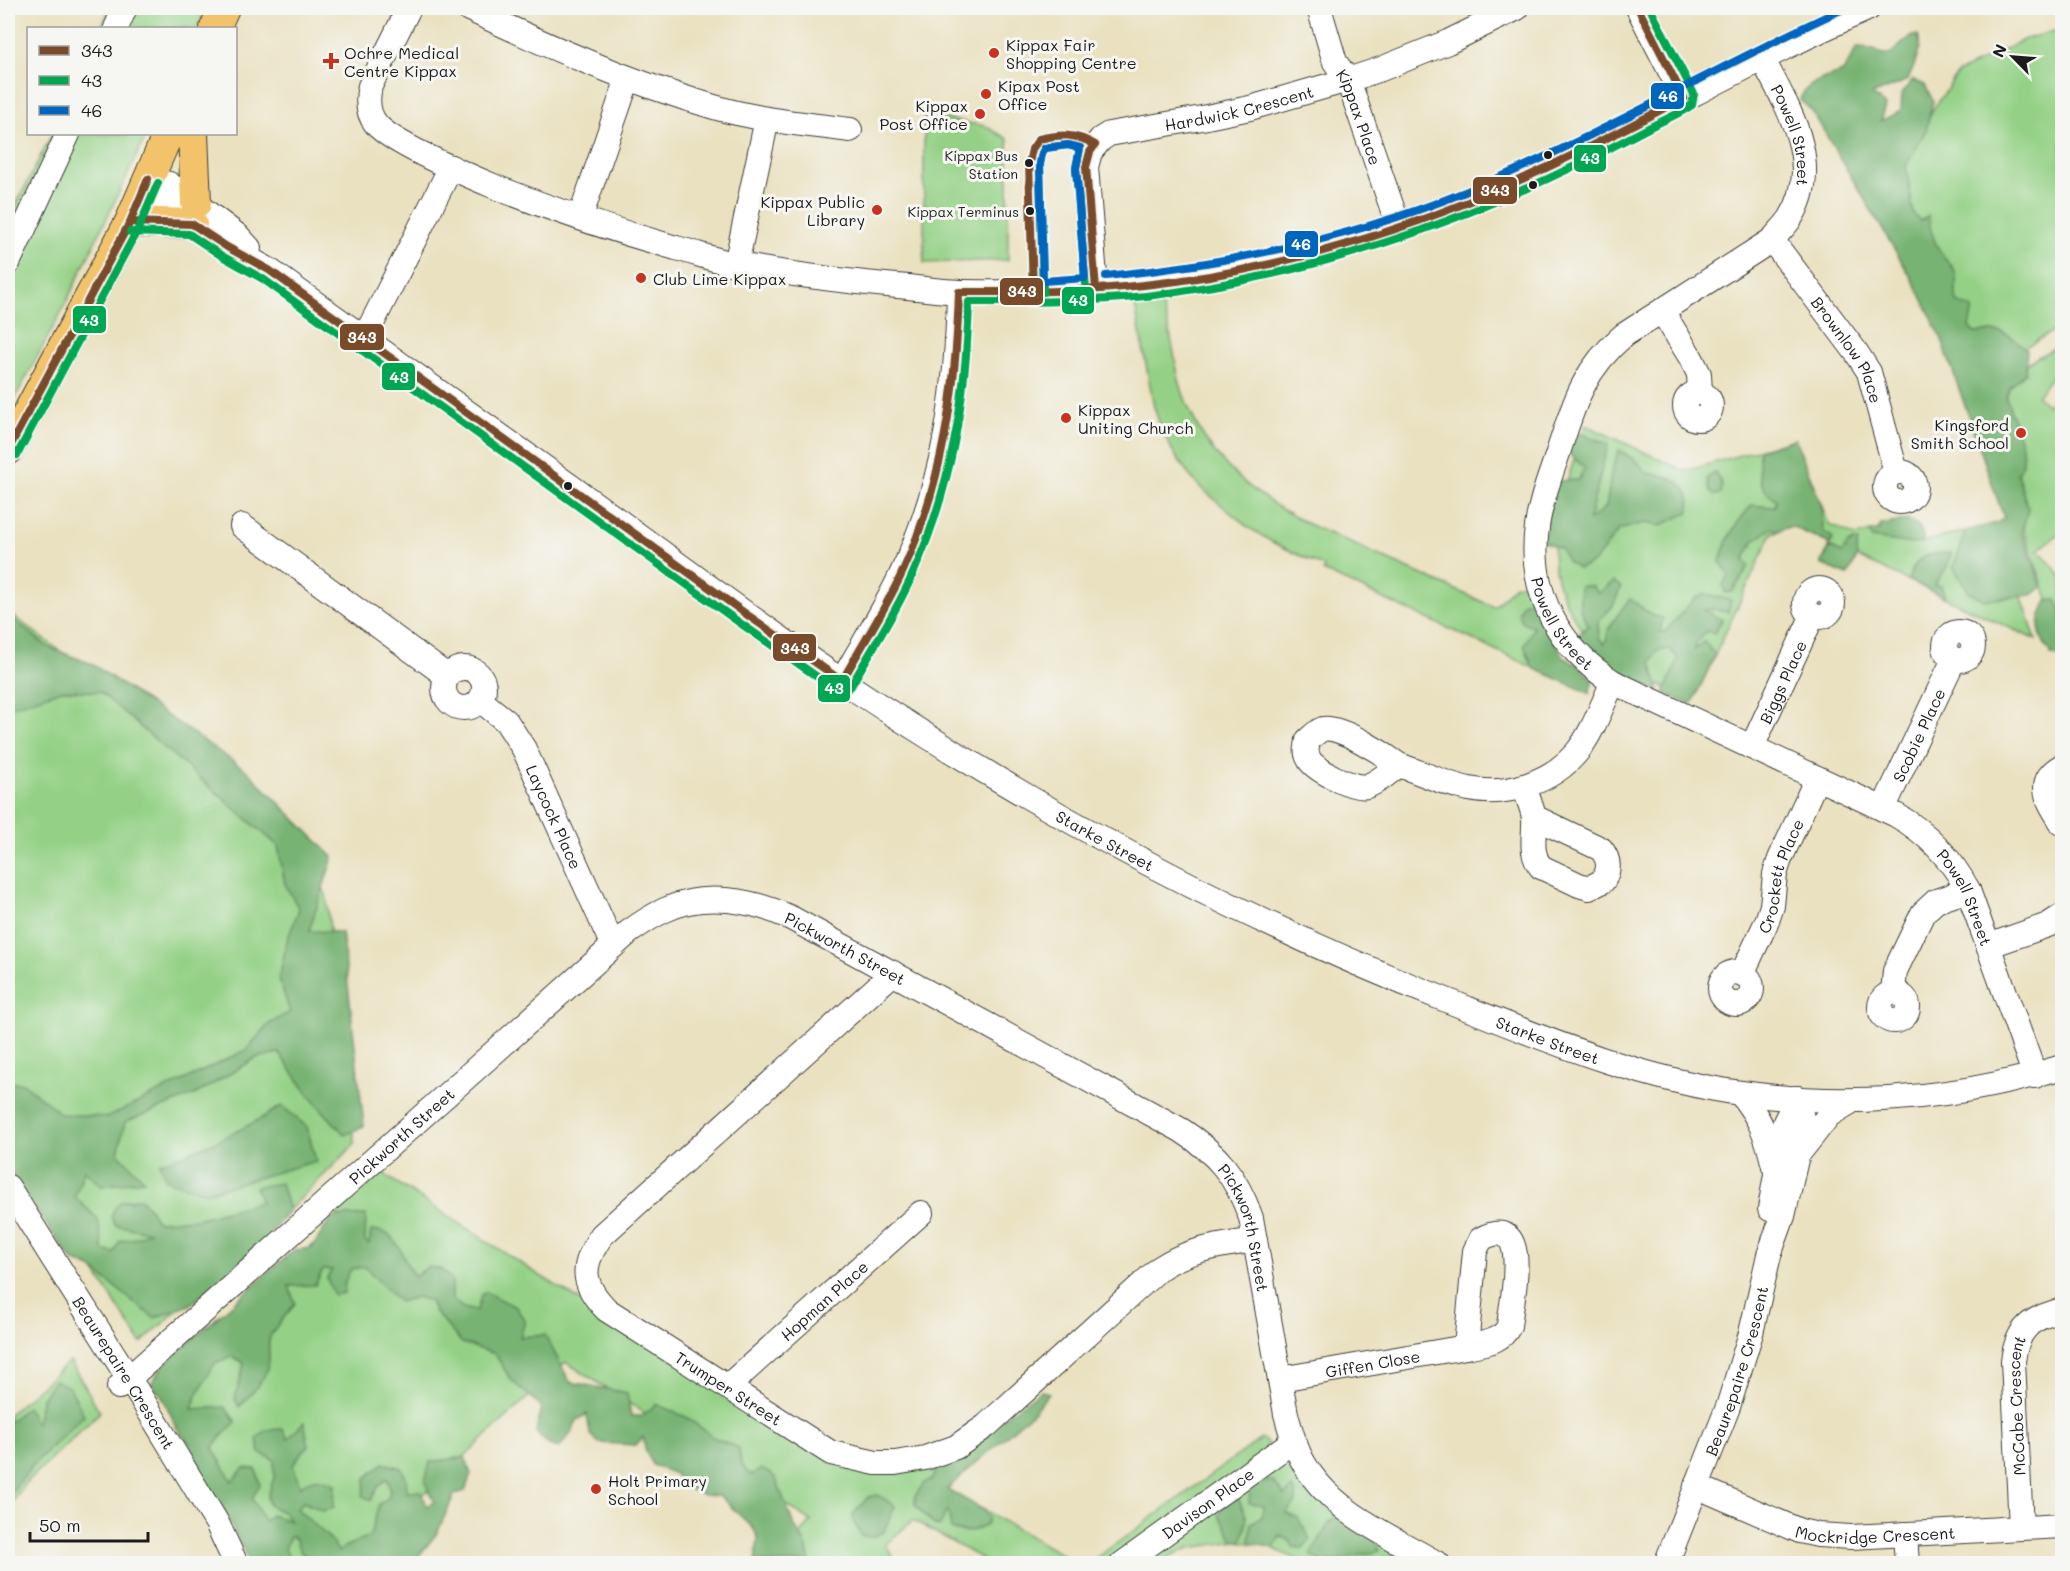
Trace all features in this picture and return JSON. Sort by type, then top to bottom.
[{"type":"main road","points":[[215,27],[224,8]]},
{"type":"main road","points":[[8,450],[130,222],[168,135]]},
{"type":"main road","points":[[130,222],[194,214],[193,135]]},
{"type":"street","points":[[116,27],[125,8]]},
{"type":"street","points":[[409,8],[370,86],[369,109],[376,124],[387,134],[493,186],[641,238],[735,265],[831,280],[959,292],[1096,289],[1193,278],[1322,251],[1399,228],[1472,201],[1542,170],[1762,58],[1869,8]]},
{"type":"street","points":[[467,8],[587,63],[715,107],[767,119],[850,130]]},
{"type":"street","name":"Kippax Place","points":[[1319,8],[1335,62],[1348,80],[1399,228]]},
{"type":"street","name":"Hardwick Crescent","points":[[1096,289],[1086,167],[1090,152],[1101,140],[1118,131],[1250,108],[1348,80],[1448,42],[1517,8]]},
{"type":"street","points":[[1638,8],[1684,98]]},
{"type":"street","name":"Powell Street","points":[[1762,58],[1794,120],[1801,141],[1805,167],[1802,191],[1790,218],[1772,240],[1624,335],[1610,347],[1583,383],[1566,426],[1537,527],[1535,551],[1538,576],[1558,630],[1576,654],[1613,682],[1883,809],[1908,822],[1931,839],[1952,863],[1968,890],[2035,1076]]},
{"type":"street","points":[[580,218],[628,78]]},
{"type":"street","points":[[735,265],[767,119]]},
{"type":"street","points":[[8,263],[68,135]]},
{"type":"street","points":[[365,337],[451,167]]},
{"type":"street","name":"Starke Street","points":[[148,179],[169,184],[194,214],[238,236],[269,270],[365,337],[751,618],[842,681],[958,754],[1116,846],[1246,912],[1413,987],[1501,1021],[1632,1068],[1740,1093],[1852,1101],[1916,1098],[1976,1089],[2035,1076],[2062,1067]]},
{"type":"street","name":"Brownlow Place","points":[[1772,240],[1869,372],[1896,472]]},
{"type":"street","points":[[842,681],[902,573],[918,536],[936,480],[947,440],[953,400],[958,347],[959,292]]},
{"type":"street","points":[[1662,311],[1699,374],[1700,392]]},
{"type":"street","name":"Laycock Place","points":[[242,526],[447,676],[453,670],[469,668],[481,677],[484,685],[480,700],[506,721],[524,749],[614,946]]},
{"type":"street","name":"Biggs Place","points":[[1752,747],[1813,615]]},
{"type":"street","name":"Scobie Place","points":[[1883,809],[1954,659]]},
{"type":"street","points":[[1399,765],[1470,789],[1497,791],[1524,786],[1553,773],[1577,752],[1592,728],[1613,682]]},
{"type":"street","points":[[2061,816],[2048,800],[2047,785],[2055,770],[2062,766]]},
{"type":"street","name":"Crockett Place","points":[[1742,974],[1772,906],[1775,874],[1780,859],[1818,778]]},
{"type":"street","points":[[1524,786],[1534,817]]},
{"type":"street","points":[[1893,993],[1895,971],[1923,913],[1936,901],[1968,890]]},
{"type":"street","name":"Pickworth Street","points":[[124,1383],[629,932],[667,909],[694,902],[738,901],[773,909],[893,973],[1181,1130],[1218,1158],[1232,1176],[1247,1207],[1256,1240],[1293,1441],[1323,1490],[1340,1504],[1438,1563]]},
{"type":"street","points":[[1988,946],[2048,925],[2062,916]]},
{"type":"street","name":"Trumper Street","points":[[893,973],[602,1235],[589,1254],[586,1276],[593,1296],[607,1310],[831,1453],[876,1463],[895,1463],[925,1458],[956,1447],[986,1426],[1160,1268],[1177,1256],[1196,1250],[1256,1240]]},
{"type":"street","points":[[1740,1093],[1760,1119],[1776,1172]]},
{"type":"street","name":"Beaurepaire Crescent","points":[[1666,1563],[1728,1407],[1751,1333],[1769,1255],[1783,1216],[1797,1155],[1802,1118],[1797,1098]]},
{"type":"street","name":"Beaurepaire Crescent","points":[[1769,1255],[1770,1209],[1776,1172],[1785,1122],[1797,1098]]},
{"type":"street","points":[[1797,1155],[1829,1115],[1852,1101]]},
{"type":"street","name":"Beaurepaire Crescent","points":[[8,1187],[37,1247],[235,1562]]},
{"type":"street","name":"Hopman Place","points":[[727,1388],[921,1213]]},
{"type":"street","name":"Beaurepaire Crescent","points":[[8,1215],[37,1247]]},
{"type":"street","name":"McCabe Crescent","points":[[2021,1528],[2013,1361],[2015,1344],[2023,1329],[2034,1320],[2062,1310]]},
{"type":"street","name":"Giffen Close","points":[[1280,1379],[1467,1347]]},
{"type":"street","name":"Davison Place","points":[[1122,1563],[1293,1441]]},
{"type":"street","name":"Beaurepaire Crescent","points":[[1650,1563],[1696,1486]]},
{"type":"street","name":"Mockridge Crescent","points":[[1696,1486],[1784,1525],[1818,1535],[1851,1537],[2062,1526]]},
{"type":"street","points":[[1905,1534],[1907,1563]]},
{"type":"green space","points":[[110,8],[206,8],[197,27],[101,27]]},
{"type":"green space","points":[[2062,29],[2062,326],[1974,377],[1864,175],[1930,114],[1958,73],[2025,39]]},
{"type":"green space","points":[[1918,35],[1918,52],[1908,80],[1872,95],[1886,106],[1881,121],[1901,111],[1902,92],[1913,80],[1925,85],[1933,101],[1926,130],[1906,166],[1914,215],[1920,221],[1928,216],[1935,243],[1954,270],[1957,302],[1973,309],[1969,327],[1974,333],[2004,333],[2027,350],[2025,373],[2010,387],[2006,397],[2022,445],[2023,463],[2017,473],[2028,509],[2022,532],[2042,587],[2032,595],[1984,600],[1969,592],[1953,567],[1965,531],[1997,523],[2004,518],[1941,337],[1915,284],[1812,111],[1800,100],[1812,85],[1824,78],[1843,72],[1857,48],[1872,49],[1883,55],[1890,54],[1910,37]]},
{"type":"green space","points":[[924,115],[985,126],[1008,139],[1008,260],[924,263]]},
{"type":"green space","points":[[51,135],[147,135],[62,311],[8,411],[8,221]]},
{"type":"green space","points":[[1159,299],[1166,316],[1179,380],[1187,405],[1198,428],[1212,448],[1245,483],[1264,498],[1308,524],[1494,607],[1515,585],[1524,583],[1563,657],[1589,693],[1323,571],[1324,567],[1249,528],[1201,488],[1173,452],[1154,407],[1135,305]]},
{"type":"green space","points":[[2062,344],[2062,362],[2037,396],[2047,405],[2057,397],[2053,392],[2062,380],[2062,531],[2039,550],[2062,577],[2062,641],[1976,390]]},
{"type":"green space","points":[[1586,425],[1685,471],[1795,439],[1829,524],[1855,536],[1880,530],[1879,527],[1909,520],[1920,528],[1924,542],[1997,523],[2036,640],[1857,557],[1848,575],[1821,564],[1830,544],[1791,526],[1772,533],[1694,700],[1643,678],[1609,657],[1580,627],[1560,590],[1555,570],[1553,549],[1555,527]]},
{"type":"green space","points":[[1576,432],[1608,444],[1589,520],[1606,507],[1612,469],[1619,450],[1638,462],[1646,473],[1664,476],[1679,483],[1688,494],[1689,512],[1660,526],[1644,523],[1619,530],[1594,562],[1578,569],[1567,561],[1560,548],[1543,541],[1554,481],[1578,480],[1585,468],[1565,450]]},
{"type":"green space","points":[[1795,439],[1822,507],[1823,531],[1833,538],[1831,544],[1791,526],[1778,531],[1772,528],[1754,541],[1744,560],[1749,566],[1747,570],[1732,592],[1725,593],[1723,585],[1729,574],[1720,562],[1732,531],[1752,505],[1774,507],[1777,500],[1765,490],[1762,484],[1759,472],[1759,450]]},
{"type":"green space","points":[[1715,472],[1722,484],[1721,494],[1714,495],[1710,491],[1707,479]]},
{"type":"green space","points":[[1909,520],[1920,528],[1924,542],[1913,544],[1872,538],[1870,532],[1880,530],[1881,525]]},
{"type":"green space","points":[[1854,541],[1858,542],[1857,556],[1848,575],[1821,564],[1830,547],[1842,553],[1847,545]]},
{"type":"green space","points":[[1951,553],[1947,567],[1934,585],[1941,586],[1944,597],[1908,580],[1911,571],[1923,557]]},
{"type":"green space","points":[[1613,582],[1621,587],[1613,606],[1598,621],[1599,638],[1604,644],[1610,627],[1630,599],[1653,616],[1663,618],[1660,632],[1665,632],[1694,599],[1706,594],[1731,600],[1728,612],[1704,610],[1722,620],[1714,633],[1707,631],[1696,643],[1695,650],[1704,641],[1715,655],[1690,704],[1664,693],[1678,659],[1670,649],[1657,651],[1651,662],[1659,692],[1606,666],[1575,639],[1588,625],[1580,609],[1580,586],[1592,586],[1598,593]]},
{"type":"green space","points":[[1532,599],[1563,657],[1578,665],[1593,680],[1589,693],[1533,668],[1524,645],[1534,627],[1522,622],[1518,613],[1522,603]]},
{"type":"green space","points":[[2056,600],[2062,614],[2062,658],[2051,655],[2039,628],[2047,601]]},
{"type":"green space","points":[[8,612],[297,827],[326,895],[355,1144],[293,1206],[141,1343],[8,1137]]},
{"type":"green space","points":[[8,615],[48,647],[92,664],[246,770],[333,857],[309,931],[342,932],[364,1126],[345,1135],[311,1098],[279,1053],[256,1058],[196,1094],[125,1122],[118,1153],[144,1180],[101,1186],[84,1170],[75,1197],[98,1219],[103,1250],[114,1253],[120,1241],[136,1238],[149,1232],[115,1225],[111,1217],[116,1207],[125,1200],[140,1199],[151,1210],[156,1221],[196,1219],[261,1202],[255,1187],[281,1183],[289,1211],[254,1251],[190,1305],[154,1318],[91,1268],[72,1260],[8,1170],[8,1083],[23,1083],[61,1114],[108,1117],[246,1050],[269,1024],[290,1012],[279,979],[287,941],[299,909],[285,884],[278,846],[100,692],[62,690],[8,708]]},
{"type":"green space","points":[[282,1106],[307,1127],[316,1161],[205,1193],[166,1180],[159,1163],[222,1139]]},
{"type":"green space","points":[[376,1165],[389,1178],[531,1270],[838,1462],[894,1472],[940,1466],[947,1489],[1077,1563],[989,1563],[913,1520],[885,1545],[898,1563],[778,1563],[811,1521],[566,1362],[350,1563],[268,1563],[169,1374],[343,1218],[327,1208]]},
{"type":"green space","points":[[366,1215],[365,1241],[369,1244],[371,1231],[388,1234],[399,1247],[415,1276],[428,1267],[440,1269],[452,1279],[452,1299],[463,1308],[477,1311],[481,1295],[486,1292],[516,1307],[525,1321],[520,1337],[545,1335],[570,1382],[627,1393],[631,1416],[642,1416],[656,1404],[686,1417],[715,1438],[739,1448],[741,1464],[750,1475],[762,1469],[775,1477],[793,1523],[806,1545],[810,1563],[755,1563],[758,1538],[753,1528],[720,1496],[704,1495],[686,1488],[675,1474],[653,1465],[646,1452],[643,1437],[636,1445],[599,1443],[590,1434],[587,1414],[577,1420],[572,1432],[559,1448],[549,1445],[536,1432],[541,1406],[511,1380],[495,1354],[462,1343],[434,1311],[430,1301],[416,1297],[399,1302],[365,1267],[351,1269],[345,1281],[344,1293],[334,1295],[327,1278],[332,1270],[323,1270],[315,1285],[289,1286],[295,1303],[270,1337],[269,1361],[258,1386],[239,1407],[235,1399],[244,1363],[232,1356],[215,1363],[192,1409],[225,1407],[236,1422],[213,1448],[232,1481],[244,1468],[256,1469],[260,1485],[252,1498],[264,1521],[271,1515],[290,1521],[283,1512],[270,1506],[267,1498],[274,1478],[274,1460],[260,1453],[257,1438],[267,1430],[283,1429],[288,1439],[304,1422],[309,1446],[293,1465],[300,1487],[316,1478],[335,1484],[334,1507],[323,1511],[303,1502],[297,1509],[328,1537],[339,1552],[344,1547],[370,1536],[379,1504],[389,1497],[390,1487],[387,1479],[379,1485],[371,1500],[363,1496],[366,1478],[384,1463],[401,1468],[406,1478],[407,1492],[421,1491],[427,1506],[434,1502],[425,1482],[430,1462],[465,1457],[471,1474],[465,1491],[454,1495],[437,1533],[413,1563],[311,1563],[300,1551],[295,1538],[290,1536],[285,1549],[292,1563],[249,1563],[224,1511],[199,1473],[191,1446],[177,1428],[162,1396],[151,1384],[163,1365],[294,1250],[312,1248],[334,1217]]},
{"type":"green space","points":[[70,1361],[100,1412],[24,1485],[8,1509],[8,1415]]},
{"type":"green space","points":[[55,1380],[70,1388],[84,1415],[32,1466],[8,1497],[8,1423],[27,1407],[36,1424],[42,1398]]},
{"type":"green space","points":[[1041,1391],[1049,1393],[1032,1413],[947,1489],[983,1510],[989,1518],[986,1525],[961,1532],[951,1529],[948,1511],[940,1526],[934,1525],[915,1505],[915,1496],[924,1483],[932,1479],[940,1463]]},
{"type":"green space","points":[[1262,1438],[1338,1515],[1426,1563],[1304,1563],[1268,1546],[1237,1541],[1189,1548],[1160,1563],[1088,1564]]},
{"type":"green space","points":[[1273,1481],[1285,1496],[1292,1488],[1296,1493],[1296,1502],[1286,1513],[1298,1518],[1310,1539],[1303,1548],[1292,1547],[1289,1540],[1280,1536],[1274,1548],[1250,1543],[1251,1523],[1262,1517],[1263,1506],[1249,1503],[1250,1487],[1255,1482]]},
{"type":"green space","points":[[878,1495],[895,1506],[884,1532],[873,1537],[862,1536],[854,1523],[853,1515],[868,1497]]},
{"type":"green space","points":[[1233,1497],[1238,1497],[1246,1516],[1242,1541],[1234,1541],[1219,1515]]},
{"type":"green space","points":[[1338,1515],[1375,1536],[1379,1551],[1325,1563],[1310,1555],[1330,1522]]},
{"type":"transit line","name":"343","points":[[130,222],[192,224],[269,270],[842,681],[902,573],[928,505],[945,436],[955,365],[959,292],[1098,289],[1144,285],[1234,271],[1324,251],[1368,238],[1455,207],[1521,180],[1684,98],[1638,8]]},
{"type":"transit line","name":"43","points":[[130,232],[189,234],[263,279],[740,623],[836,690],[844,691],[851,686],[897,606],[911,578],[937,512],[960,409],[969,302],[1124,298],[1202,288],[1258,277],[1368,248],[1422,230],[1528,188],[1692,105],[1694,94],[1650,8]]},
{"type":"transit line","name":"46","points":[[1106,276],[1246,256],[1337,235],[1426,207],[1470,190],[1565,147],[1845,8]]},
{"type":"transit line","name":"343","points":[[1033,292],[1029,163],[1032,149],[1039,139],[1054,136],[1081,138],[1095,145],[1090,152],[1086,167],[1096,289]]},
{"type":"transit line","name":"43","points":[[1043,292],[1040,164],[1045,148],[1068,145],[1080,148],[1076,168],[1086,290]]},
{"type":"transit line","name":"46","points":[[1068,145],[1080,148],[1076,168],[1085,278],[1043,281],[1040,164],[1042,153],[1045,148],[1068,145]]},
{"type":"transit line","name":"343","points":[[8,450],[130,222],[148,179]]},
{"type":"transit line","name":"43","points":[[17,455],[139,227],[158,183]]},
{"type":"place","name":"Kippax Fair Shopping Centre","points":[[994,53]]},
{"type":"place","name":"Ochre Medical Centre Kippax","points":[[331,61]]},
{"type":"place","name":"Kipax Post Office","points":[[986,94]]},
{"type":"place","name":"Kippax Post Office","points":[[980,114]]},
{"type":"place","name":"Kippax Bus Station","points":[[1029,163]]},
{"type":"place","name":"Kippax Public Library","points":[[877,210]]},
{"type":"place","name":"Kippax Terminus","points":[[1030,211]]},
{"type":"place","name":"Club Lime Kippax","points":[[641,278]]},
{"type":"place","name":"Kippax Uniting Church","points":[[1066,418]]},
{"type":"place","name":"Kingsford Smith School","points":[[2021,433]]},
{"type":"place","name":"Holt Primary School","points":[[596,1489]]}]
